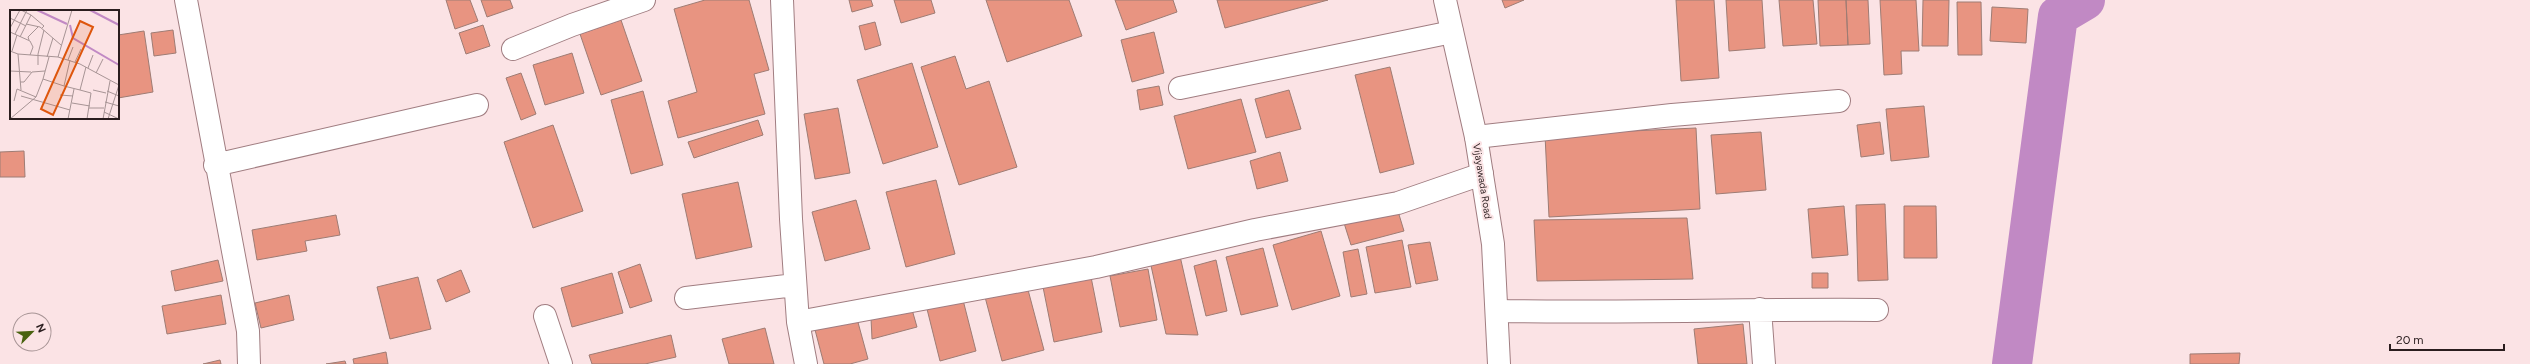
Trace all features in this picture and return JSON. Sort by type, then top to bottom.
[{"type":"street","points":[[186,0],[215,165],[248,331],[249,364]]},
{"type":"street","points":[[513,49],[572,24],[644,0]]},
{"type":"street","points":[[782,0],[795,285],[798,322],[806,364]]},
{"type":"street","name":"Vijayawada Road","points":[[1445,0],[1476,137],[1493,244],[1499,364]]},
{"type":"street","points":[[1180,88],[1452,32]]},
{"type":"street","points":[[1476,137],[1672,115],[1839,101]]},
{"type":"street","points":[[215,165],[476,104]]},
{"type":"street","points":[[798,322],[1096,267],[1255,230],[1398,203],[1482,174]]},
{"type":"street","points":[[686,298],[795,285]]},
{"type":"street","points":[[1760,309],[1764,364]]},
{"type":"street","points":[[1497,311],[1620,313],[1760,309],[1877,310]]},
{"type":"street","points":[[545,316],[561,364]]},
{"type":"building","points":[[446,0],[470,0],[478,21],[455,29]]},
{"type":"building","points":[[481,0],[510,0],[513,8],[487,17]]},
{"type":"building","points":[[705,0],[749,0],[769,70],[754,74],[765,114],[678,138],[668,101],[697,92],[674,9]]},
{"type":"building","points":[[849,0],[871,0],[873,6],[852,12]]},
{"type":"building","points":[[894,0],[931,0],[935,13],[901,23]]},
{"type":"building","points":[[986,0],[1069,0],[1082,36],[1007,62]]},
{"type":"building","points":[[1115,0],[1173,0],[1177,12],[1126,30]]},
{"type":"building","points":[[1217,0],[1328,0],[1225,28]]},
{"type":"building","points":[[1502,0],[1524,0],[1505,8]]},
{"type":"building","points":[[1676,0],[1714,0],[1719,78],[1681,81]]},
{"type":"building","points":[[1726,0],[1762,0],[1765,48],[1729,51]]},
{"type":"building","points":[[1779,0],[1813,0],[1817,44],[1783,46]]},
{"type":"building","points":[[1818,0],[1846,0],[1848,45],[1820,46]]},
{"type":"building","points":[[1846,0],[1868,0],[1870,44],[1848,45]]},
{"type":"building","points":[[1880,0],[1916,0],[1919,51],[1901,51],[1902,74],[1884,75]]},
{"type":"building","points":[[1923,0],[1949,0],[1948,46],[1922,46]]},
{"type":"building","points":[[1957,2],[1981,2],[1982,55],[1958,55]]},
{"type":"building","points":[[1992,7],[2028,9],[2026,43],[1990,41]]},
{"type":"building","points":[[621,20],[642,81],[601,95],[580,34]]},
{"type":"building","points":[[875,22],[881,45],[865,50],[859,26]]},
{"type":"building","points":[[483,25],[490,46],[466,54],[459,33]]},
{"type":"building","points":[[173,30],[176,53],[154,56],[151,33]]},
{"type":"building","points":[[144,31],[153,92],[119,98],[119,35]]},
{"type":"building","points":[[1154,32],[1164,73],[1132,82],[1121,40]]},
{"type":"building","points":[[572,53],[584,93],[545,105],[533,65]]},
{"type":"building","points":[[955,56],[966,89],[989,81],[1017,167],[959,185],[921,67]]},
{"type":"building","points":[[912,63],[938,147],[883,164],[857,80]]},
{"type":"building","points":[[1390,67],[1414,164],[1380,173],[1355,75]]},
{"type":"building","points":[[521,73],[536,114],[521,120],[506,78]]},
{"type":"building","points":[[1159,86],[1163,105],[1140,110],[1137,90]]},
{"type":"building","points":[[1289,90],[1301,129],[1266,138],[1255,99]]},
{"type":"building","points":[[643,91],[663,165],[631,174],[611,100]]},
{"type":"building","points":[[1241,99],[1256,152],[1188,169],[1174,116]]},
{"type":"building","points":[[1924,106],[1929,157],[1891,161],[1886,109]]},
{"type":"building","points":[[838,108],[850,173],[815,179],[804,114]]},
{"type":"building","points":[[758,120],[763,135],[694,158],[688,142]]},
{"type":"building","points":[[1880,122],[1884,154],[1861,157],[1857,125]]},
{"type":"building","points":[[553,125],[583,211],[533,228],[504,142]]},
{"type":"building","points":[[1696,128],[1700,209],[1549,217],[1545,135]]},
{"type":"building","points":[[1761,132],[1766,190],[1716,194],[1711,135]]},
{"type":"building","points":[[24,151],[25,177],[0,177],[0,152]]},
{"type":"building","points":[[1280,152],[1288,181],[1257,189],[1250,161]]},
{"type":"building","points":[[936,180],[955,254],[906,267],[886,192]]},
{"type":"building","points":[[738,182],[752,247],[696,259],[682,194]]},
{"type":"building","points":[[856,200],[870,249],[825,261],[812,212]]},
{"type":"building","points":[[1885,204],[1888,280],[1858,281],[1856,205]]},
{"type":"building","points":[[1844,206],[1848,255],[1812,258],[1808,209]]},
{"type":"building","points":[[1904,206],[1936,206],[1937,258],[1904,258]]},
{"type":"building","points":[[1397,208],[1404,231],[1351,245],[1344,223]]},
{"type":"building","points":[[336,215],[340,235],[305,241],[307,251],[257,260],[252,230]]},
{"type":"building","points":[[1687,218],[1693,279],[1537,281],[1534,220]]},
{"type":"building","points":[[1321,231],[1340,296],[1292,310],[1273,245]]},
{"type":"building","points":[[1402,240],[1411,287],[1375,293],[1366,247]]},
{"type":"building","points":[[1430,242],[1438,280],[1416,284],[1408,245]]},
{"type":"building","points":[[1263,248],[1278,306],[1241,315],[1226,257]]},
{"type":"building","points":[[1358,249],[1367,294],[1351,297],[1343,252]]},
{"type":"building","points":[[1180,256],[1198,335],[1166,334],[1150,261]]},
{"type":"building","points":[[218,260],[223,281],[175,291],[171,271]]},
{"type":"building","points":[[1216,260],[1227,311],[1206,316],[1194,266]]},
{"type":"building","points":[[640,264],[652,301],[630,308],[618,272]]},
{"type":"building","points":[[1148,269],[1157,320],[1120,327],[1110,276]]},
{"type":"building","points":[[461,270],[470,292],[446,302],[437,280]]},
{"type":"building","points":[[1090,272],[1102,332],[1054,342],[1042,282]]},
{"type":"building","points":[[612,273],[623,313],[572,327],[561,288]]},
{"type":"building","points":[[1812,273],[1828,273],[1828,288],[1812,288]]},
{"type":"building","points":[[418,277],[431,329],[390,339],[377,287]]},
{"type":"building","points":[[1027,286],[1044,350],[1002,361],[985,297]]},
{"type":"building","points":[[221,295],[226,324],[167,334],[162,306]]},
{"type":"building","points":[[289,295],[294,320],[261,328],[255,303]]},
{"type":"building","points":[[962,296],[976,351],[940,361],[926,305]]},
{"type":"building","points":[[911,306],[917,327],[872,339],[871,318]]},
{"type":"building","points":[[856,315],[868,359],[850,364],[824,364],[814,326]]},
{"type":"building","points":[[1743,324],[1747,364],[1698,364],[1694,329]]},
{"type":"building","points":[[765,328],[774,364],[729,364],[722,339]]},
{"type":"building","points":[[671,335],[676,357],[645,364],[592,364],[589,355]]},
{"type":"building","points":[[386,352],[388,364],[354,364],[353,359]]},
{"type":"building","points":[[2240,353],[2239,364],[2190,364],[2190,354]]},
{"type":"building","points":[[220,360],[221,364],[203,364]]},
{"type":"building","points":[[345,361],[346,364],[326,364]]},
{"type":"waterway","points":[[2012,364],[2058,16],[2085,0]]}]
